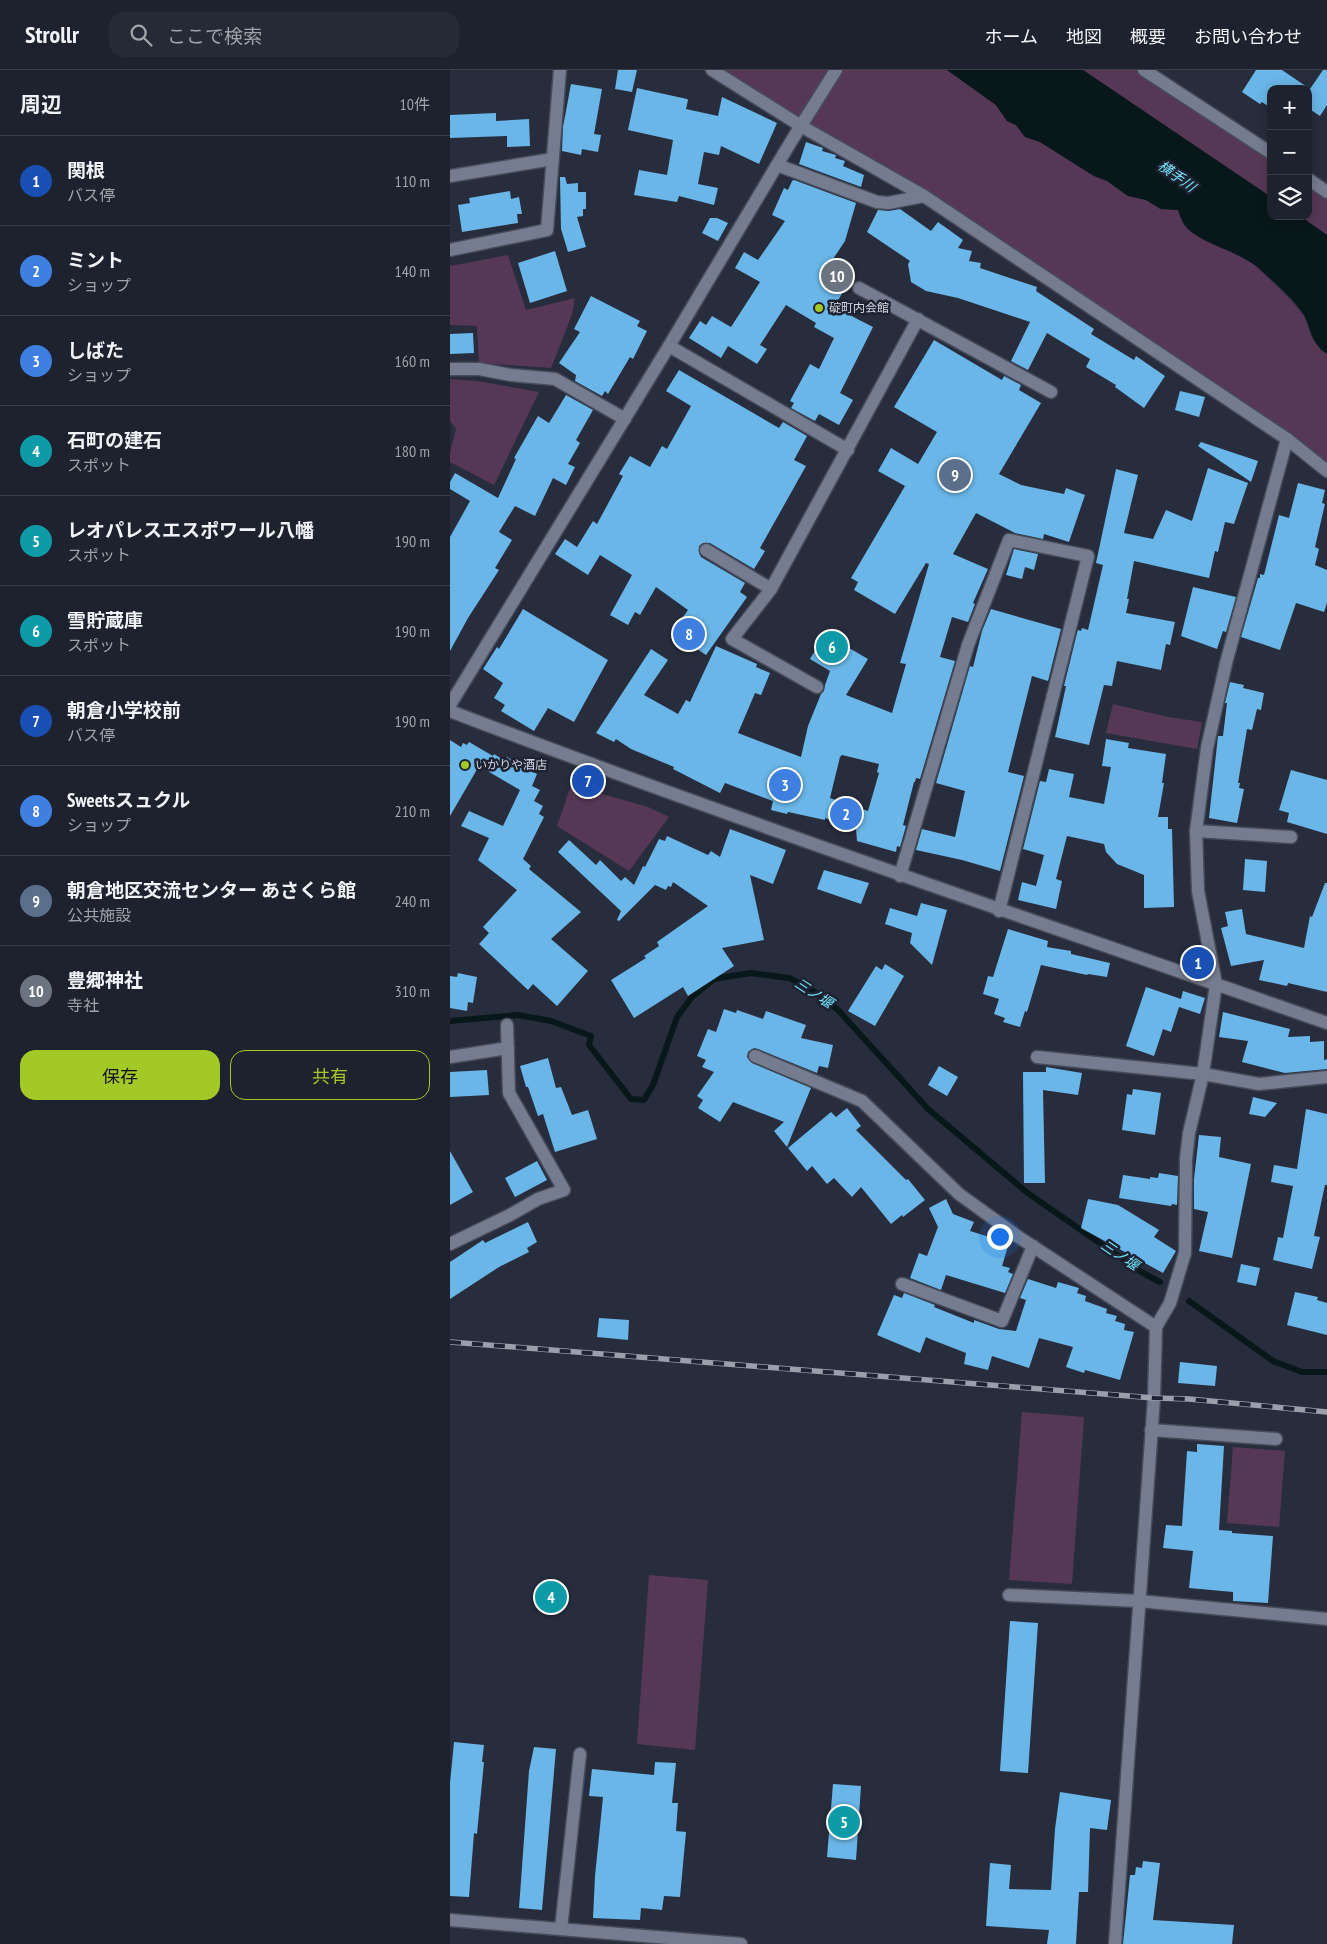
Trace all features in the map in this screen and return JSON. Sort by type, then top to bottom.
[{"type":"street","points":[[450,250],[547,230],[560,70]]},
{"type":"street","points":[[712,70],[801,126],[924,196],[1287,439],[1327,471]]},
{"type":"street","points":[[450,705],[836,70]]},
{"type":"street","points":[[1144,70],[1267,150]]},
{"type":"street","points":[[450,176],[553,159]]},
{"type":"street","points":[[777,165],[877,202],[888,203],[924,196]]},
{"type":"street","points":[[1312,182],[1327,192]]},
{"type":"street","points":[[859,288],[1051,392]]},
{"type":"street","points":[[817,687],[732,638],[771,590],[918,319]]},
{"type":"street","points":[[669,346],[848,450]]},
{"type":"street","points":[[450,369],[479,369],[511,375],[555,379],[625,419]]},
{"type":"street","points":[[1115,1944],[1151,1430],[1156,1327],[1170,1303],[1185,1253],[1186,1159],[1189,1133],[1203,1074],[1216,984],[1198,891],[1196,831],[1206,748],[1226,663],[1287,439]]},
{"type":"street","points":[[900,876],[968,646],[1009,540],[1088,556],[999,911]]},
{"type":"street","points":[[706,550],[771,590]]},
{"type":"street","points":[[450,711],[900,876],[1327,1023]]},
{"type":"street","points":[[1196,831],[1291,837]]},
{"type":"street","points":[[450,1244],[538,1199],[564,1190],[509,1093],[507,1025]]},
{"type":"street","points":[[450,1057],[508,1048]]},
{"type":"street","points":[[755,1056],[862,1101],[959,1194],[1033,1246],[1156,1327]]},
{"type":"street","points":[[1037,1057],[1203,1074],[1259,1084],[1327,1077]]},
{"type":"street","points":[[902,1284],[1002,1321],[1033,1246]]},
{"type":"street","points":[[1151,1430],[1276,1439]]},
{"type":"street","points":[[1009,1595],[1139,1602],[1327,1619]]},
{"type":"street","points":[[561,1929],[580,1754]]},
{"type":"street","points":[[450,1920],[741,1944]]},
{"type":"shaded area","points":[[712,70],[947,70],[996,105],[1007,121],[1016,125],[1025,137],[1040,142],[1094,176],[1107,181],[1128,196],[1146,200],[1160,209],[1178,210],[1184,225],[1255,265],[1291,300],[1304,316],[1312,338],[1321,350],[1327,354],[1327,471],[924,196]]},
{"type":"shaded area","points":[[1083,70],[1144,70],[1267,150],[1267,194]]},
{"type":"shaded area","points":[[1312,182],[1327,192],[1327,235],[1306,220],[1312,220]]},
{"type":"shaded area","points":[[508,255],[526,310],[575,298],[572,315],[551,368],[479,363],[477,326],[450,325],[450,266]]},
{"type":"shaded area","points":[[450,379],[477,381],[539,392],[494,485],[450,462],[450,453],[456,429],[450,421]]},
{"type":"shaded area","points":[[1113,704],[1168,717],[1202,722],[1197,749],[1106,733]]},
{"type":"shaded area","points":[[571,785],[648,807],[669,817],[629,871],[557,826]]},
{"type":"shaded area","points":[[1022,1412],[1084,1417],[1072,1584],[1009,1580]]},
{"type":"shaded area","points":[[1233,1447],[1285,1451],[1279,1527],[1227,1523]]},
{"type":"shaded area","points":[[649,1575],[708,1580],[695,1750],[637,1744]]},
{"type":"water","name":"横手川","points":[[947,70],[1083,70],[1267,194],[1267,220],[1306,220],[1327,235],[1327,354],[1317,345],[1307,321],[1299,308],[1282,289],[1256,266],[1197,236],[1184,224],[1178,210],[1161,209],[1146,200],[1128,196],[1107,181],[1094,176],[1040,142],[1025,137],[1016,125],[1007,121],[996,105]]},
{"type":"building","points":[[618,70],[637,70],[632,92],[615,89]]},
{"type":"building","points":[[1256,70],[1282,70],[1304,85],[1267,85],[1267,105],[1262,102],[1260,104],[1242,92]]},
{"type":"building","points":[[1323,70],[1327,70],[1327,105],[1320,116],[1312,111],[1312,86]]},
{"type":"building","points":[[571,84],[602,89],[594,134],[601,135],[598,152],[582,149],[581,155],[562,151],[563,127]]},
{"type":"building","points":[[637,88],[687,99],[686,109],[718,116],[722,97],[777,123],[759,164],[721,146],[719,155],[704,152],[698,184],[718,188],[714,205],[679,196],[677,202],[634,195],[639,170],[667,175],[673,140],[628,130]]},
{"type":"building","points":[[496,113],[496,121],[529,119],[530,146],[507,147],[507,136],[450,138],[450,115]]},
{"type":"building","points":[[806,142],[823,148],[822,151],[836,155],[835,158],[845,161],[843,166],[864,175],[861,187],[799,164]]},
{"type":"building","points":[[560,177],[565,177],[567,184],[578,183],[578,192],[586,192],[586,209],[583,209],[583,216],[577,217],[586,247],[568,252],[561,229]]},
{"type":"building","points":[[794,180],[856,203],[845,241],[831,262],[838,266],[836,271],[852,277],[834,307],[873,327],[840,393],[853,400],[839,425],[819,414],[815,421],[791,408],[794,403],[790,401],[810,364],[819,369],[834,338],[814,327],[816,323],[786,305],[760,345],[767,349],[757,364],[728,346],[721,358],[689,338],[700,321],[706,325],[712,316],[731,327],[760,282],[735,268],[744,252],[758,260],[785,221],[772,215],[784,188],[788,190]]},
{"type":"building","points":[[510,191],[511,199],[519,197],[522,214],[517,214],[518,223],[462,232],[458,205],[470,203],[469,198]]},
{"type":"building","points":[[900,209],[931,231],[938,222],[963,240],[958,248],[972,251],[969,261],[981,263],[980,268],[1037,287],[1036,291],[1094,329],[1091,334],[1134,360],[1136,356],[1165,376],[1144,408],[1115,387],[1116,385],[1086,367],[1090,359],[1047,333],[1028,370],[1011,361],[1030,322],[958,298],[926,291],[911,282],[908,264],[910,261],[867,232],[878,210]]},
{"type":"building","points":[[710,218],[717,218],[728,223],[718,241],[702,233]]},
{"type":"building","points":[[555,251],[567,291],[530,303],[518,263]]},
{"type":"building","points":[[591,296],[640,321],[637,326],[647,331],[633,359],[630,357],[608,394],[605,391],[602,396],[575,381],[576,375],[559,363],[580,332],[574,329]]},
{"type":"building","points":[[473,333],[474,353],[450,354],[450,334]]},
{"type":"building","points":[[934,340],[1002,380],[1004,376],[1021,385],[1019,390],[1041,403],[999,474],[1021,485],[1064,494],[1066,488],[1085,495],[1069,542],[1044,534],[1043,539],[1015,533],[976,513],[953,554],[988,569],[973,603],[975,604],[968,622],[952,617],[940,657],[955,661],[920,779],[916,778],[914,782],[903,825],[906,826],[900,847],[897,846],[896,852],[857,841],[856,829],[825,818],[825,820],[771,810],[773,801],[725,783],[720,793],[673,769],[674,767],[631,749],[616,739],[614,742],[596,733],[651,649],[668,660],[644,695],[678,714],[686,700],[690,702],[716,646],[757,664],[756,667],[770,673],[761,695],[755,693],[738,733],[801,757],[808,726],[824,691],[830,671],[810,659],[825,634],[868,659],[846,695],[892,713],[906,664],[900,663],[929,564],[926,563],[895,614],[854,590],[858,582],[851,578],[905,486],[878,471],[891,448],[918,464],[937,432],[894,407]],"holes":[[[842,755],[879,764],[877,772],[879,773],[868,811],[830,798]]]},
{"type":"building","points":[[679,370],[779,428],[783,422],[807,436],[794,460],[806,466],[760,548],[765,551],[754,569],[710,543],[703,543],[699,546],[701,557],[745,583],[740,592],[747,597],[706,655],[672,632],[688,610],[656,587],[640,615],[635,612],[628,625],[610,615],[632,575],[600,555],[588,575],[555,554],[565,539],[577,547],[593,521],[597,524],[623,476],[619,474],[630,456],[650,467],[662,446],[667,449],[691,406],[666,391]]},
{"type":"building","points":[[1180,391],[1205,397],[1199,417],[1175,410]]},
{"type":"building","points":[[566,395],[593,410],[576,440],[580,443],[568,464],[575,467],[566,485],[553,478],[535,516],[515,506],[499,532],[512,540],[495,568],[499,570],[468,618],[450,651],[450,537],[470,501],[450,489],[450,482],[455,473],[498,498],[516,459],[514,458],[538,416],[549,423]]},
{"type":"building","points":[[1201,442],[1258,461],[1251,482],[1198,446]]},
{"type":"building","points":[[1208,468],[1248,483],[1234,524],[1225,522],[1218,552],[1215,551],[1209,578],[1134,561],[1126,613],[1175,622],[1170,645],[1166,644],[1161,670],[1117,661],[1112,686],[1104,685],[1089,745],[1055,737],[1066,686],[1064,686],[1077,633],[1082,628],[1088,630],[1103,565],[1096,563],[1116,469],[1138,475],[1124,533],[1153,539],[1166,510],[1192,521]]},
{"type":"building","points":[[1298,483],[1325,490],[1322,503],[1325,504],[1315,547],[1319,549],[1315,565],[1327,570],[1327,603],[1324,612],[1296,603],[1280,650],[1241,637],[1258,578],[1260,578],[1260,574],[1264,575],[1279,515],[1289,518]]},
{"type":"building","points":[[1014,549],[1038,554],[1034,570],[1025,567],[1022,579],[1006,575]]},
{"type":"building","points":[[1193,587],[1236,597],[1226,632],[1223,631],[1217,649],[1181,636]]},
{"type":"building","points":[[523,609],[608,660],[574,722],[548,708],[534,731],[501,711],[505,705],[494,698],[503,683],[483,669],[497,647],[499,649]]},
{"type":"building","points":[[991,609],[1061,629],[1048,681],[1032,676],[1008,772],[1024,776],[1000,871],[916,850],[922,829],[955,837],[965,791],[936,783],[970,666],[973,667],[982,631]]},
{"type":"building","points":[[1230,682],[1244,685],[1243,688],[1264,693],[1261,710],[1257,709],[1252,730],[1247,729],[1238,783],[1240,783],[1239,788],[1244,789],[1237,823],[1209,818],[1218,736],[1223,736],[1227,703],[1225,703]]},
{"type":"building","points":[[1106,739],[1129,743],[1128,748],[1166,754],[1162,783],[1164,783],[1158,817],[1168,817],[1168,829],[1172,829],[1174,907],[1144,908],[1144,875],[1117,864],[1106,852],[1104,844],[1067,836],[1056,879],[1062,881],[1056,909],[1018,900],[1022,882],[1036,886],[1044,855],[1023,849],[1040,781],[1046,782],[1049,769],[1074,774],[1069,797],[1104,804],[1111,767],[1102,766]]},
{"type":"building","points":[[450,740],[461,747],[463,743],[467,745],[469,742],[505,761],[507,757],[537,774],[532,786],[540,790],[534,801],[543,806],[539,814],[544,817],[523,859],[531,866],[529,869],[581,912],[551,939],[588,971],[557,1006],[533,984],[528,990],[479,944],[489,933],[483,927],[517,890],[478,860],[489,838],[461,826],[469,811],[503,826],[520,790],[479,766],[450,816]]},
{"type":"building","points":[[1291,770],[1327,780],[1327,834],[1287,822],[1289,813],[1279,810]]},
{"type":"building","points":[[730,829],[786,850],[773,884],[750,875],[764,940],[722,948],[734,966],[688,996],[683,987],[634,1018],[611,980],[646,958],[644,956],[659,946],[657,942],[708,906],[673,882],[671,887],[668,886],[666,890],[655,885],[619,921],[617,920],[621,911],[558,852],[569,840],[596,865],[600,860],[621,881],[625,877],[634,885],[659,839],[665,841],[667,836],[708,855],[711,851],[720,857]]},
{"type":"building","points":[[1245,859],[1267,861],[1265,892],[1243,890]]},
{"type":"building","points":[[824,870],[869,883],[861,904],[817,889]]},
{"type":"building","points":[[1325,883],[1327,883],[1327,992],[1288,983],[1287,986],[1259,980],[1264,960],[1231,966],[1221,928],[1228,926],[1225,912],[1242,909],[1246,934],[1304,948],[1310,916],[1312,917]]},
{"type":"building","points":[[921,903],[947,910],[932,965],[910,943],[912,933],[885,924],[890,908],[917,916]]},
{"type":"building","points":[[1008,929],[1048,941],[1047,947],[1071,951],[1071,954],[1110,963],[1107,977],[1087,975],[1041,965],[1027,1012],[1025,1011],[1020,1027],[1003,1022],[1005,1018],[994,1014],[999,999],[983,994],[988,976],[993,977]]},
{"type":"building","points":[[885,964],[904,976],[875,1026],[848,1011],[876,966],[882,970]]},
{"type":"building","points":[[458,973],[477,977],[473,1003],[468,1002],[467,1011],[450,1008],[450,976],[457,977]]},
{"type":"building","points":[[1146,987],[1181,999],[1183,991],[1205,998],[1200,1014],[1179,1007],[1171,1032],[1163,1029],[1154,1056],[1126,1046]]},
{"type":"building","points":[[724,1009],[736,1013],[737,1010],[763,1019],[766,1011],[806,1025],[801,1038],[833,1045],[828,1068],[819,1066],[817,1073],[758,1049],[754,1048],[748,1052],[747,1057],[752,1063],[811,1088],[787,1147],[774,1131],[784,1122],[733,1102],[720,1122],[698,1108],[703,1100],[697,1096],[714,1072],[702,1067],[706,1060],[697,1056],[708,1029],[716,1032]]},
{"type":"building","points":[[1223,1012],[1290,1029],[1288,1037],[1310,1036],[1310,1042],[1324,1041],[1324,1060],[1327,1059],[1327,1069],[1285,1073],[1242,1062],[1248,1041],[1219,1037]]},
{"type":"building","points":[[548,1058],[556,1088],[561,1087],[572,1115],[588,1110],[597,1139],[555,1152],[543,1114],[538,1116],[520,1066]]},
{"type":"building","points":[[939,1066],[958,1077],[947,1096],[928,1085]]},
{"type":"building","points":[[1046,1067],[1082,1073],[1078,1095],[1043,1090],[1045,1183],[1024,1183],[1023,1072],[1046,1072]]},
{"type":"building","points":[[487,1070],[489,1095],[450,1097],[450,1072]]},
{"type":"building","points":[[1133,1089],[1161,1093],[1155,1135],[1122,1130],[1127,1094],[1132,1095]]},
{"type":"building","points":[[1253,1097],[1277,1103],[1265,1117],[1249,1114]]},
{"type":"building","points":[[847,1108],[861,1126],[856,1130],[906,1180],[908,1179],[925,1200],[891,1224],[861,1187],[852,1197],[834,1178],[827,1184],[812,1166],[807,1171],[788,1148],[831,1112],[836,1117]]},
{"type":"building","points":[[1306,1109],[1327,1114],[1327,1185],[1325,1185],[1314,1236],[1320,1237],[1312,1269],[1273,1260],[1278,1237],[1283,1238],[1293,1186],[1271,1182],[1274,1165],[1297,1169]]},
{"type":"building","points":[[1199,1135],[1221,1137],[1219,1157],[1251,1164],[1232,1258],[1199,1251],[1208,1212],[1194,1209],[1194,1179]]},
{"type":"building","points":[[450,1151],[473,1192],[450,1205]]},
{"type":"building","points":[[537,1161],[547,1180],[515,1197],[505,1178]]},
{"type":"building","points":[[1159,1173],[1178,1176],[1177,1205],[1172,1204],[1171,1206],[1119,1198],[1123,1175],[1150,1179],[1150,1177],[1158,1178]]},
{"type":"building","points":[[946,1199],[953,1214],[974,1222],[970,1231],[1009,1243],[1002,1266],[1010,1268],[1008,1272],[1013,1274],[1005,1293],[946,1275],[941,1290],[910,1278],[919,1253],[927,1256],[938,1227],[929,1208]]},
{"type":"building","points":[[1088,1199],[1118,1205],[1159,1230],[1154,1237],[1176,1251],[1163,1273],[1081,1228]]},
{"type":"building","points":[[528,1222],[537,1242],[527,1248],[529,1252],[499,1267],[450,1299],[450,1262],[483,1240],[485,1243]]},
{"type":"building","points":[[1241,1264],[1260,1268],[1256,1286],[1237,1282]]},
{"type":"building","points":[[1028,1279],[1056,1288],[1058,1282],[1079,1288],[1077,1293],[1086,1296],[1085,1301],[1107,1309],[1106,1313],[1117,1316],[1115,1321],[1125,1324],[1124,1330],[1134,1332],[1120,1380],[1085,1370],[1084,1373],[1066,1367],[1073,1347],[1039,1338],[1029,1368],[992,1356],[988,1370],[964,1364],[966,1353],[926,1337],[920,1353],[877,1335],[894,1295],[902,1298],[904,1293],[974,1323],[974,1320],[999,1329],[1016,1331],[1026,1300],[1020,1298]]},
{"type":"building","points":[[1295,1292],[1318,1297],[1317,1300],[1327,1303],[1327,1335],[1287,1325]]},
{"type":"building","points":[[599,1318],[629,1320],[628,1340],[597,1337]]},
{"type":"building","points":[[1180,1362],[1217,1366],[1215,1386],[1178,1383]]},
{"type":"building","points":[[1197,1444],[1224,1446],[1219,1530],[1232,1531],[1232,1533],[1273,1536],[1268,1603],[1233,1601],[1233,1592],[1189,1588],[1193,1551],[1163,1548],[1166,1525],[1182,1526],[1187,1451],[1197,1452]]},
{"type":"building","points":[[1010,1621],[1038,1623],[1028,1773],[1000,1771]]},
{"type":"building","points":[[454,1742],[484,1745],[477,1834],[474,1833],[469,1897],[450,1896],[450,1783]]},
{"type":"building","points":[[534,1747],[556,1749],[542,1910],[519,1908],[529,1771]]},
{"type":"building","points":[[655,1762],[676,1763],[672,1803],[678,1803],[676,1831],[686,1832],[680,1897],[664,1896],[662,1910],[641,1908],[640,1920],[593,1918],[603,1797],[589,1796],[592,1769],[654,1775]]},
{"type":"building","points":[[833,1784],[861,1786],[856,1860],[827,1857]]},
{"type":"building","points":[[1060,1792],[1111,1800],[1107,1830],[1090,1828],[1088,1892],[1079,1892],[1076,1944],[1047,1944],[1049,1930],[986,1926],[990,1863],[1011,1865],[1009,1889],[1051,1890],[1055,1829]]},
{"type":"building","points":[[1143,1861],[1160,1863],[1153,1920],[1234,1925],[1232,1944],[1123,1944],[1130,1875],[1135,1875],[1136,1867],[1142,1868]]},
{"type":"waterway","name":"三ノ堰","points":[[450,1021],[518,1015],[551,1021],[591,1036],[589,1045],[631,1099],[644,1100],[653,1085],[677,1017],[692,997],[714,979],[750,973],[789,978],[809,988],[838,1010],[928,1109],[1029,1194],[1143,1273],[1160,1282]]},
{"type":"waterway","name":"三ノ堰","points":[[1189,1301],[1273,1361],[1302,1372],[1327,1372]]},
{"type":"railway","points":[[450,1342],[1154,1398],[1189,1399],[1327,1412]]},
{"type":"place","name":"豊郷神社","points":[[837,276]]},
{"type":"place","name":"碇町内会館","points":[[819,308]]},
{"type":"place","name":"朝倉地区交流センター あさくら館","points":[[955,475]]},
{"type":"place","name":"Sweetsスュクル","points":[[689,634]]},
{"type":"place","name":"雪貯蔵庫","points":[[832,647]]},
{"type":"place","name":"いかりや酒店","points":[[465,765]]},
{"type":"place","name":"朝倉小学校前","points":[[588,781]]},
{"type":"place","name":"しばた","points":[[785,785]]},
{"type":"place","name":"ミント","points":[[846,814]]},
{"type":"place","name":"関根","points":[[1198,963]]},
{"type":"place","name":"石町の建石","points":[[551,1597]]},
{"type":"place","name":"レオパレスエスポワール八幡","points":[[844,1822]]}]
